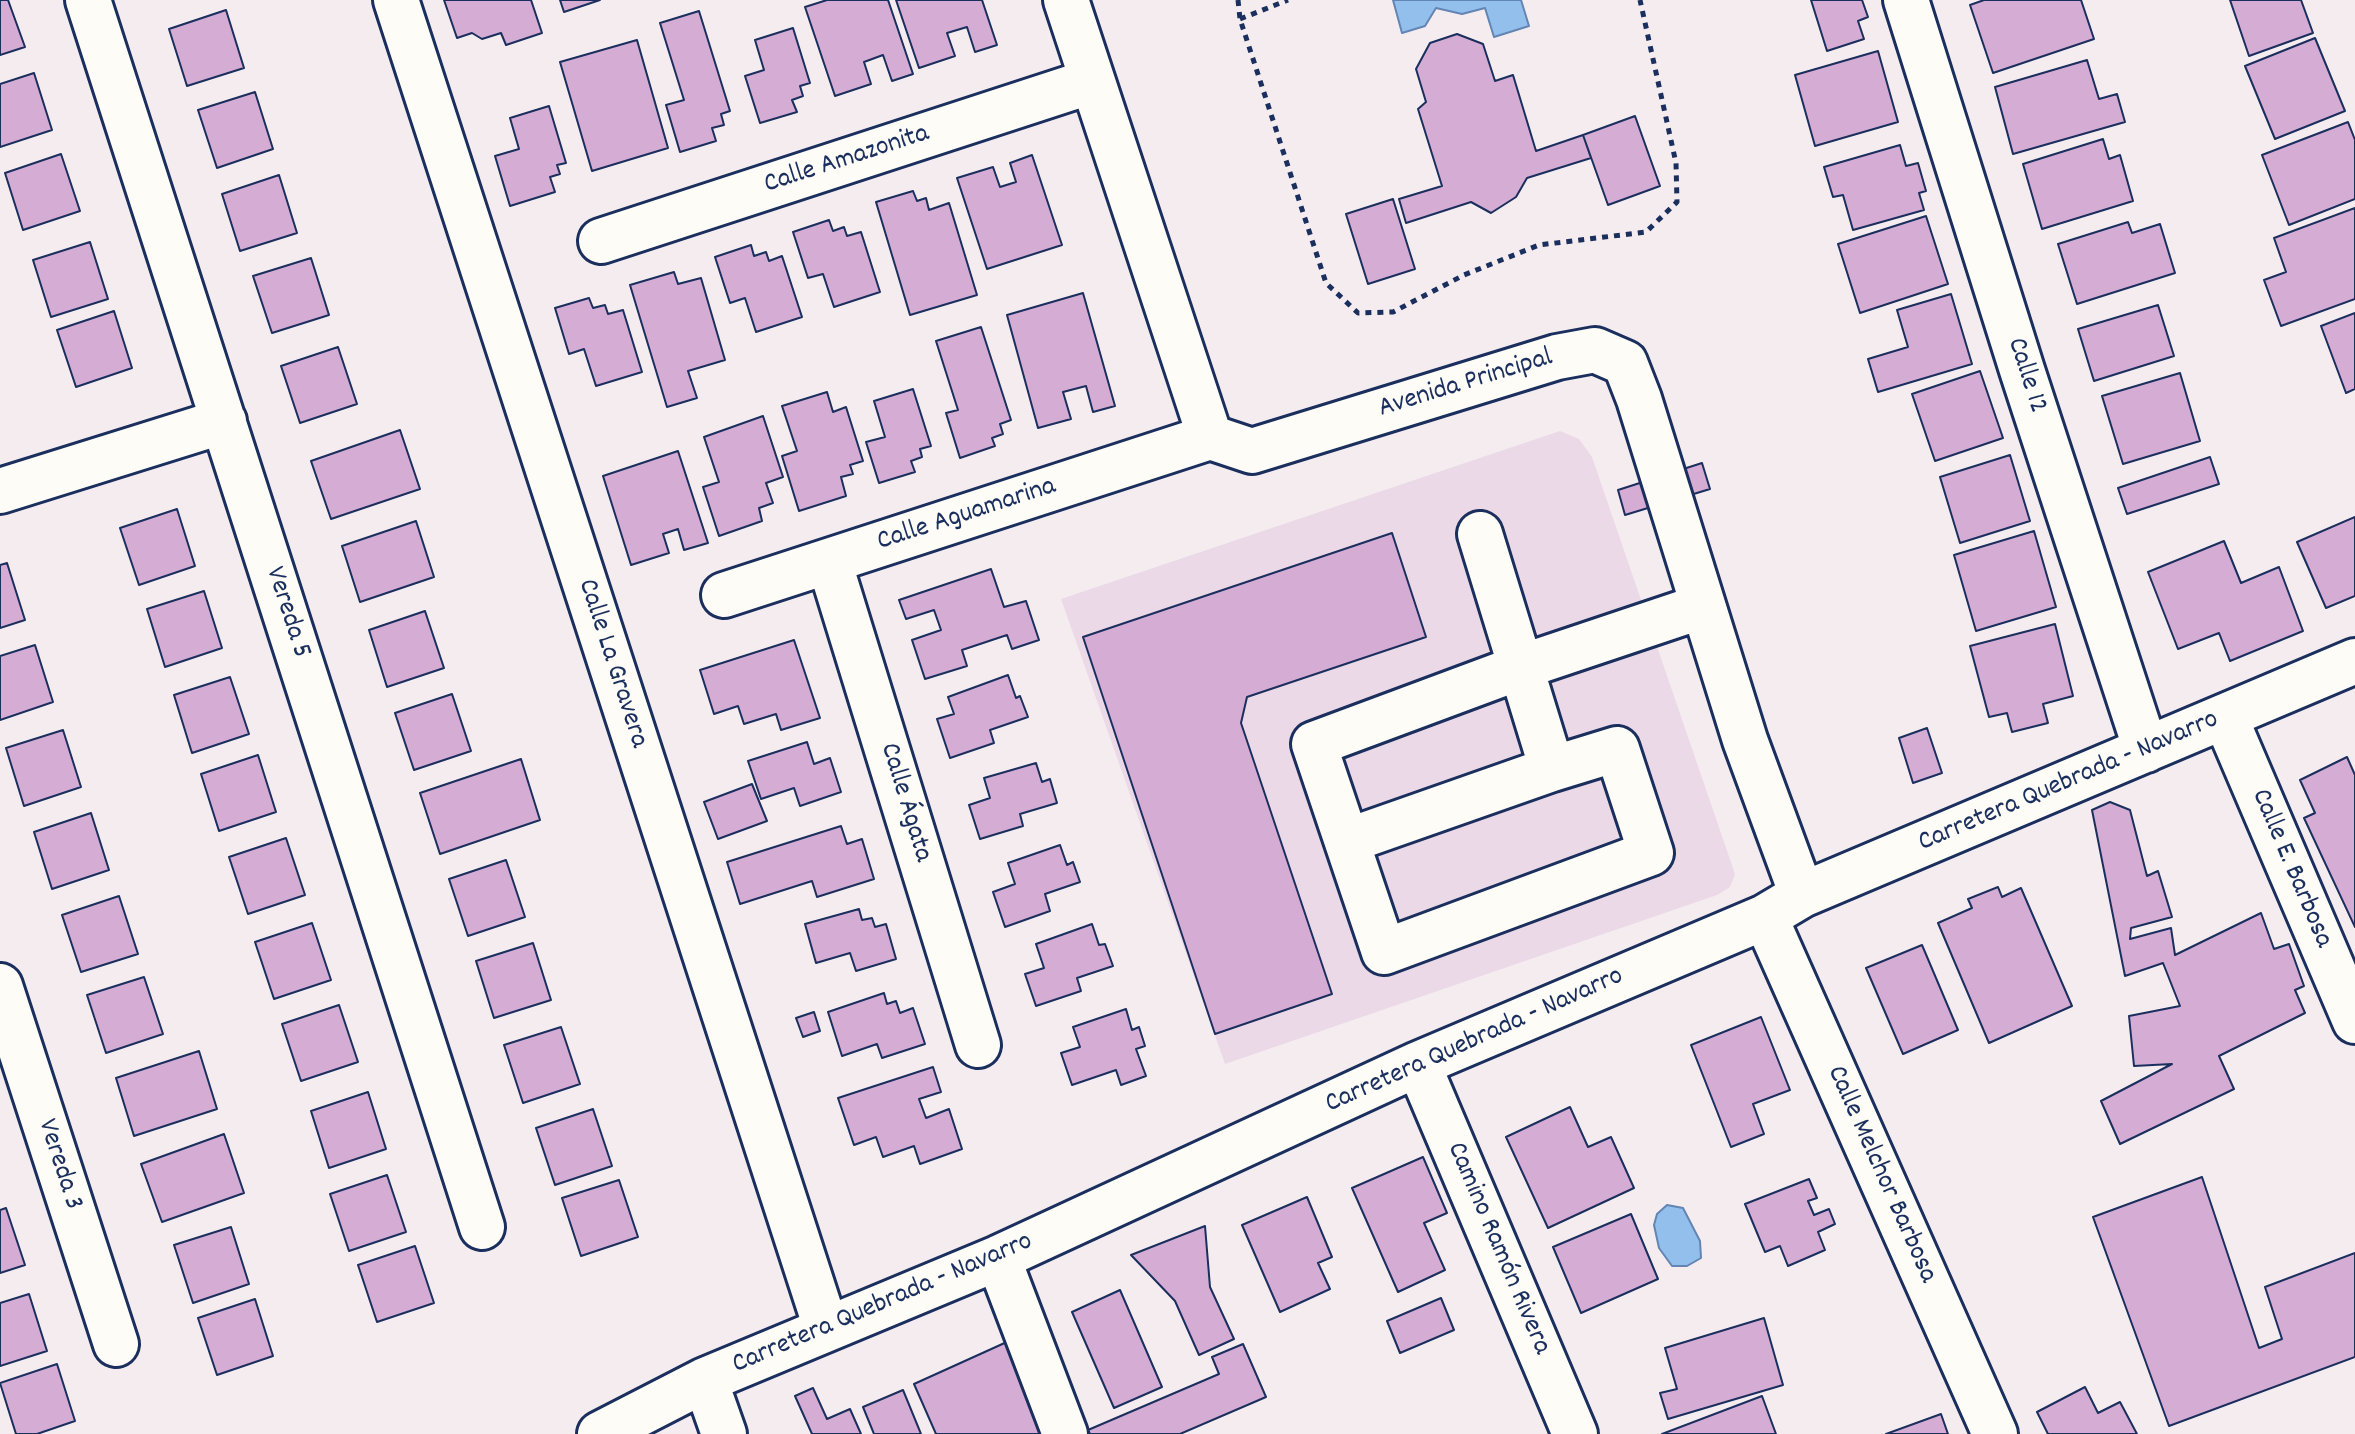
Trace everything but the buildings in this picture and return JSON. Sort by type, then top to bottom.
[{"type":"street","name":"Vereda 5","points":[[88,0],[482,1227]]},
{"type":"street","name":"Calle La Gravera","points":[[396,0],[826,1328]]},
{"type":"street","points":[[1066,0],[1210,437]]},
{"type":"street","name":"Calle 12","points":[[1906,0],[2146,750]]},
{"type":"street","name":"Calle Amazonita","points":[[601,241],[1092,81]]},
{"type":"street","name":"Avenida Principal","points":[[1210,437],[1252,451],[1557,357],[1595,350],[1625,363],[1745,740],[1802,895]]},
{"type":"street","points":[[0,491],[224,421]]},
{"type":"street","name":"Calle Aguamarina","points":[[724,595],[1210,437]]},
{"type":"street","points":[[1480,534],[1552,769]]},
{"type":"street","name":"Calle Ágata","points":[[829,561],[978,1045]]},
{"type":"street","points":[[1347,841],[1617,749],[1651,853],[1384,952],[1314,744],[1521,667],[1703,606]]},
{"type":"street","name":"Carretera Quebrada - Navarro","points":[[600,1434],[705,1380],[998,1258],[1418,1064],[1765,917],[1802,895],[2355,661]]},
{"type":"street","name":"Calle E. Barbosa","points":[[2225,717],[2355,1021]]},
{"type":"street","name":"Calle Melchor Barbosa","points":[[1765,917],[1995,1434]]},
{"type":"street","name":"Vereda 3","points":[[0,986],[116,1344]]},
{"type":"street","name":"Camino Ramón Rivera","points":[[1418,1064],[1575,1434]]},
{"type":"street","points":[[998,1258],[1065,1434]]},
{"type":"street","points":[[705,1380],[724,1434]]},
{"type":"path","points":[[1238,0],[1240,19],[1326,283],[1358,313],[1393,312],[1464,275],[1539,245],[1646,232],[1677,202],[1676,163],[1640,0]]},
{"type":"path","points":[[1240,19],[1288,0]]},
{"type":"shaded area","points":[[1560,431],[1579,439],[1592,457],[1735,874],[1730,887],[1717,895],[1225,1064],[1061,599]]},
{"type":"water","points":[[1393,0],[1521,0],[1529,26],[1494,37],[1485,8],[1462,14],[1436,8],[1425,26],[1402,33]]},
{"type":"water","points":[[1667,1205],[1683,1208],[1700,1241],[1701,1258],[1687,1266],[1672,1266],[1659,1248],[1654,1225],[1657,1214]]}]
